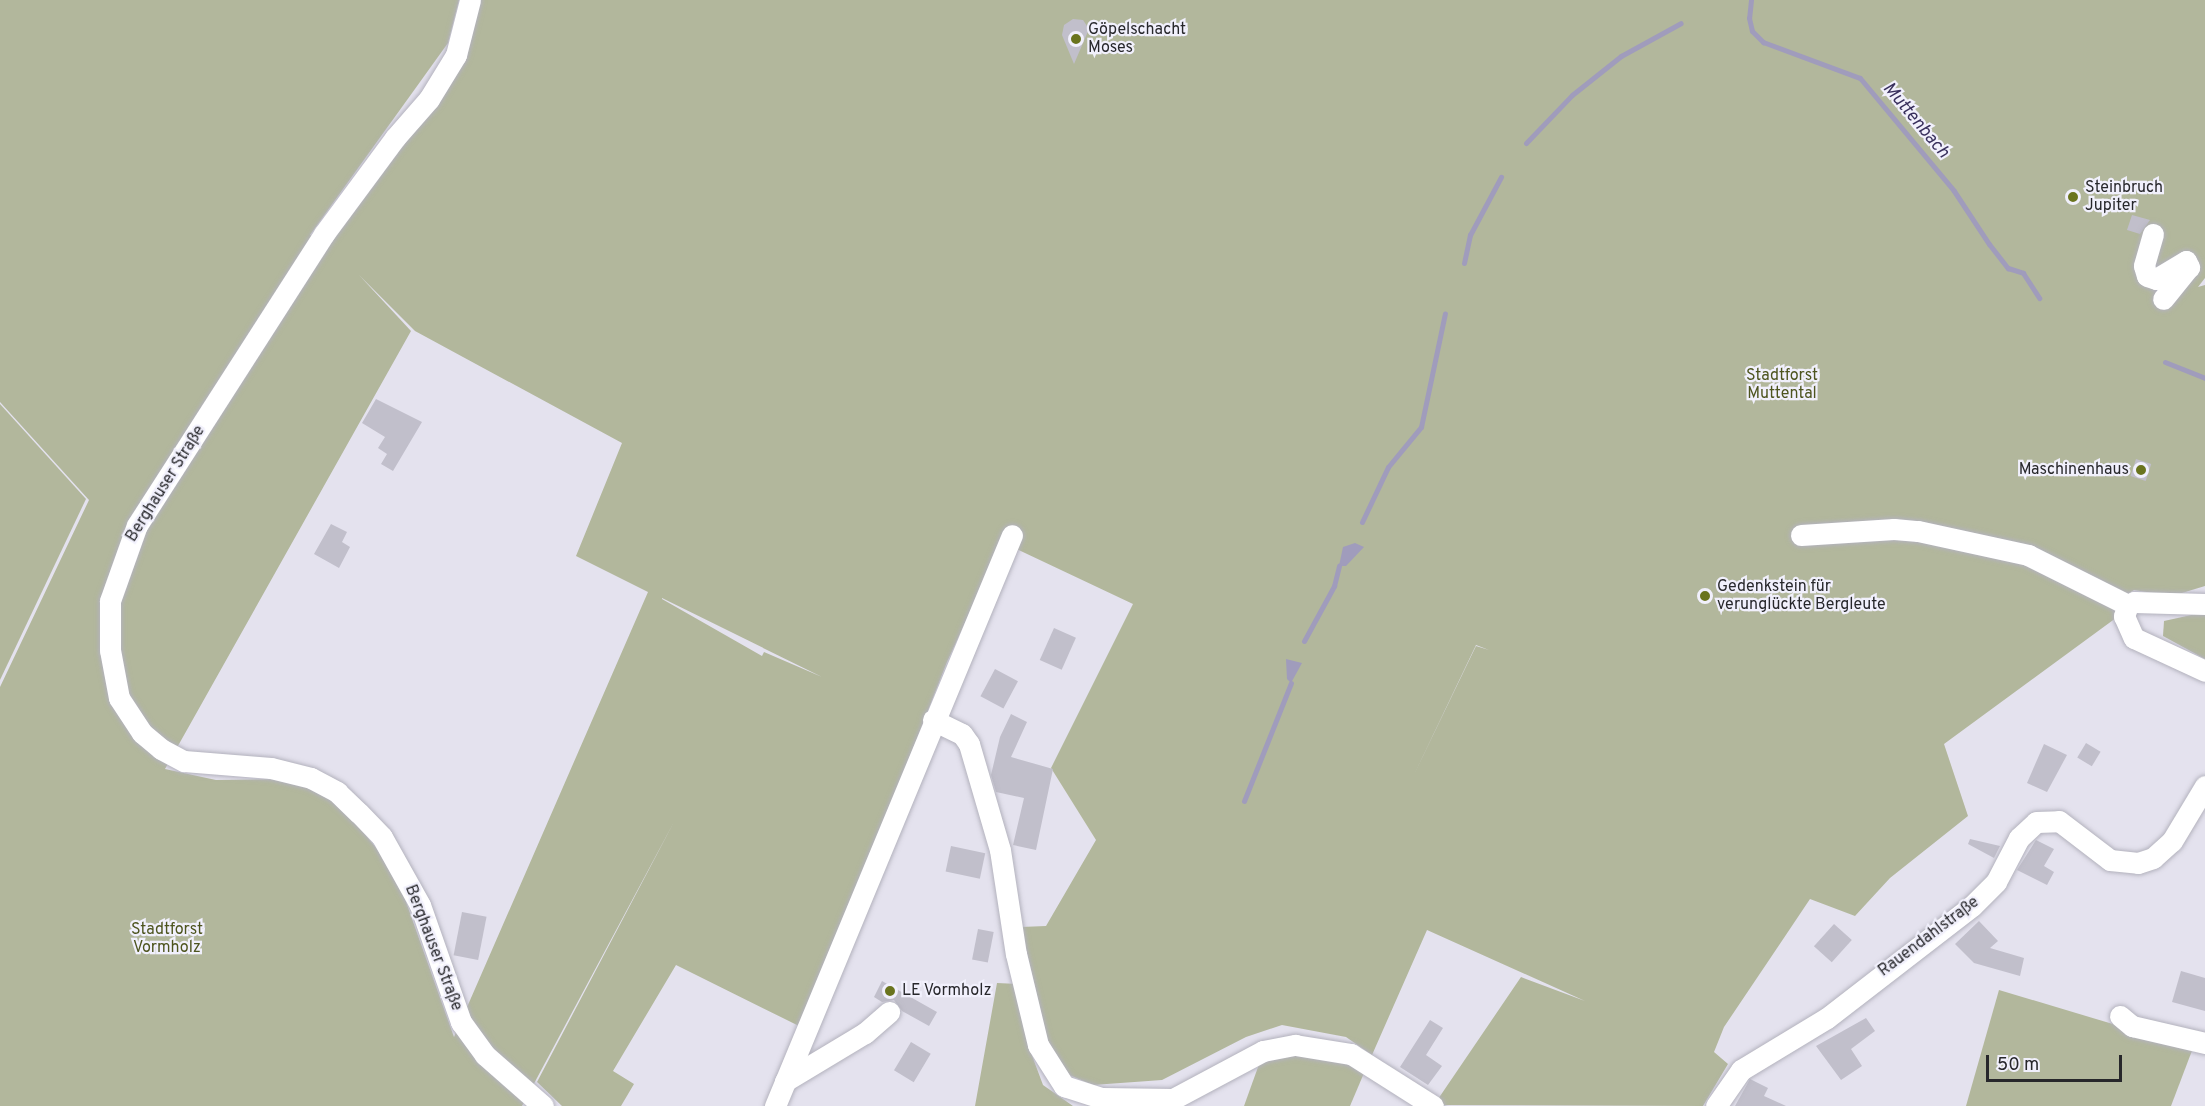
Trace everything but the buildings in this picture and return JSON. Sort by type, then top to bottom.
[{"type":"street","name":"Berghauser Straße","points":[[470,0],[456,55],[429,99],[395,138],[324,234],[137,525],[110,600],[110,650],[119,698],[142,733],[161,749],[184,761],[271,768],[311,778],[337,792],[382,837],[420,905],[461,1022],[485,1054],[543,1106]]},
{"type":"street","points":[[2153,234],[2144,266],[2147,276],[2156,279],[2186,261],[2190,267],[2163,298]]},
{"type":"street","points":[[1801,535],[1894,529],[1951,538],[2028,555],[2128,605],[2142,601],[2186,606],[2205,604]]},
{"type":"street","points":[[775,1106],[933,720],[1012,535]]},
{"type":"street","points":[[2128,605],[2124,616],[2134,638],[2205,671]]},
{"type":"street","points":[[933,720],[957,731],[969,744],[1000,850],[1016,954],[1033,1026],[1043,1057],[1064,1086],[1102,1098],[1173,1099],[1263,1051],[1295,1045],[1351,1054],[1433,1106]]},
{"type":"street","name":"Rauendahlstraße","points":[[1716,1106],[1741,1070],[1827,1018],[1985,894],[2019,838],[2036,822],[2060,821],[2110,861],[2138,863],[2152,858],[2172,841],[2205,786]]},
{"type":"street","points":[[785,1082],[865,1033],[889,1012]]},
{"type":"street","points":[[2120,1016],[2132,1026],[2205,1043]]},
{"type":"green space","name":"Stadtforst Muttental","points":[[0,0],[459,0],[448,43],[310,235],[327,243],[399,142],[467,58],[476,0],[2205,0],[2205,278],[2198,287],[2205,285],[2205,586],[2172,596],[2134,590],[2121,598],[2120,615],[1944,744],[1968,816],[1890,878],[1855,916],[1810,899],[1724,1027],[1714,1052],[1728,1064],[1703,1106],[1434,1105],[1521,977],[1585,1001],[1427,930],[1372,1055],[1346,1037],[1282,1025],[1246,1037],[1162,1080],[1093,1085],[1067,1074],[1050,1051],[1021,927],[1046,926],[1096,840],[1051,768],[1133,604],[1002,542],[947,662],[803,1028],[676,965],[613,1071],[634,1084],[621,1106],[562,1106],[537,1082],[675,820],[522,1106],[0,1106],[0,687],[89,500],[0,402]],"holes":[[[359,275],[415,331],[622,443],[576,556],[648,592],[454,1037],[399,882],[391,866],[339,803],[296,779],[216,780],[165,769],[411,331]],[[662,598],[822,677],[764,652],[762,656]],[[1476,645],[1489,650],[1476,646],[1411,781]]]},
{"type":"green space","points":[[0,404],[86,499],[0,680]]},
{"type":"green space","points":[[2205,612],[2205,659],[2163,636],[2164,621]]},
{"type":"green space","points":[[997,983],[1018,984],[1030,1050],[1043,1085],[1073,1106],[975,1106]]},
{"type":"green space","points":[[1999,990],[2193,1048],[2171,1106],[1966,1106]]},
{"type":"green space","points":[[1288,1043],[1367,1066],[1350,1106],[1244,1106],[1262,1056]]},
{"type":"shaded area","points":[[1355,543],[1364,547],[1346,566],[1339,566],[1343,547]]},
{"type":"shaded area","points":[[1286,659],[1302,663],[1291,683],[1287,679]]},
{"type":"waterway","name":"Muttenbach","points":[[1751,0],[1749,18],[1752,31],[1763,42],[1860,78],[1954,191],[2008,268],[2023,273],[2039,298]]},
{"type":"waterway","points":[[1526,143],[1572,95],[1621,56],[1681,23]]},
{"type":"waterway","points":[[1464,263],[1470,235],[1501,177]]},
{"type":"waterway","points":[[1362,522],[1388,467],[1421,427],[1445,313]]},
{"type":"waterway","name":"Muttenbach","points":[[2165,362],[2205,378]]},
{"type":"waterway","points":[[1304,641],[1334,586],[1339,566]]},
{"type":"waterway","points":[[1244,801],[1291,683]]},
{"type":"place","name":"Göpelschacht Moses","points":[[1076,39]]},
{"type":"place","name":"Steinbruch Jupiter","points":[[2073,197]]},
{"type":"place","name":"Maschinenhaus","points":[[2141,470]]},
{"type":"place","name":"Gedenkstein für verunglückte Bergleute","points":[[1705,596]]},
{"type":"place","name":"LE Vormholz","points":[[890,991]]},
{"type":"park label","name":"Stadtforst Vormholz","points":[[167,939]]}]
